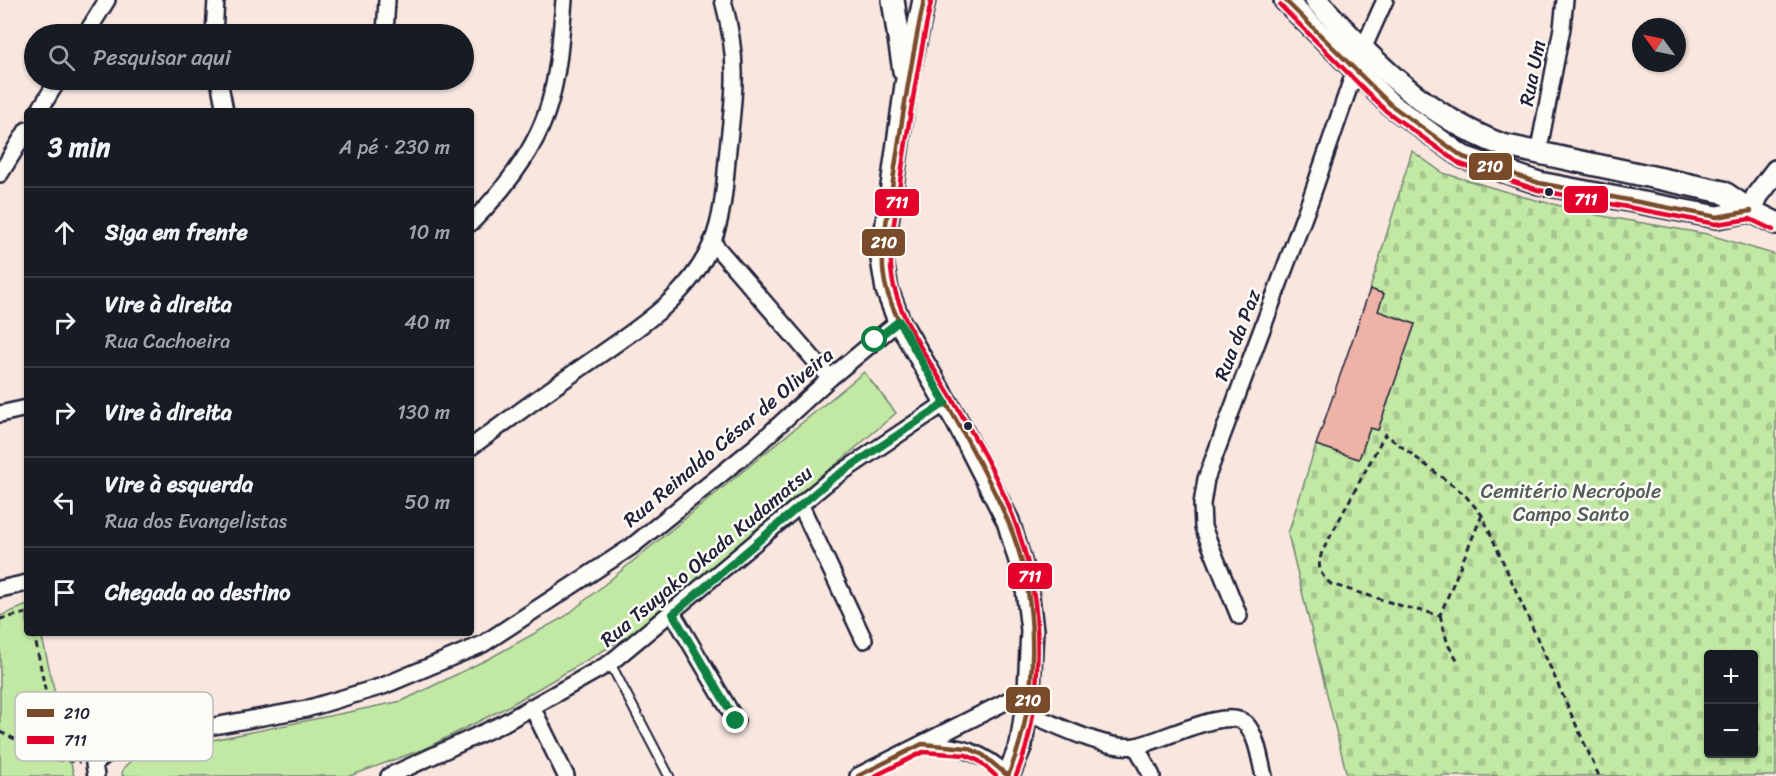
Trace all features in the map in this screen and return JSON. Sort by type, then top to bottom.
[{"type":"main road","points":[[893,0],[906,85]]},
{"type":"main road","points":[[924,0],[906,85],[882,259],[887,290],[899,321],[1008,521],[1026,581],[1032,630],[1027,713],[1021,745],[1008,776]]},
{"type":"main road","points":[[1285,0],[1391,105],[1463,157],[1539,183],[1717,217],[1751,211]]},
{"type":"main road","points":[[1316,0],[1364,49],[1432,110],[1472,134],[1502,146],[1722,192],[1751,211],[1776,223]]},
{"type":"main road","points":[[1751,211],[1757,196],[1776,171]]},
{"type":"street","points":[[92,24],[107,0]]},
{"type":"street","points":[[215,24],[216,0]]},
{"type":"street","points":[[386,24],[387,0]]},
{"type":"street","points":[[474,220],[494,200],[529,150],[549,105],[560,50],[564,0]]},
{"type":"street","points":[[474,445],[650,319],[698,270],[712,242],[721,209],[736,79],[733,37],[723,0]]},
{"type":"street","points":[[1364,49],[1385,0]]},
{"type":"street","name":"Rua Um","points":[[1538,154],[1562,28],[1565,0]]},
{"type":"street","name":"Rua da Paz","points":[[1239,616],[1203,527],[1202,504],[1206,479],[1311,198],[1355,70]]},
{"type":"street","points":[[41,108],[52,90]]},
{"type":"street","points":[[221,90],[224,108]]},
{"type":"street","points":[[0,174],[24,135]]},
{"type":"street","points":[[474,207],[494,200]]},
{"type":"street","points":[[712,242],[830,378]]},
{"type":"street","name":"Rua Reinaldo César de Oliveira","points":[[213,726],[306,709],[383,686],[483,644],[631,547],[756,446],[830,378],[899,321]]},
{"type":"street","name":"Rua Tsuyako Okada Kudamatsu","points":[[394,775],[502,724],[610,663],[673,614],[829,481],[945,403]]},
{"type":"street","points":[[0,414],[24,409]]},
{"type":"street","points":[[801,506],[864,640]]},
{"type":"street","points":[[0,589],[24,584]]},
{"type":"street","points":[[673,614],[736,721]]},
{"type":"street","points":[[858,776],[1029,690]]},
{"type":"street","points":[[532,707],[566,776]]},
{"type":"street","points":[[1027,713],[1118,746],[1136,746],[1217,720],[1230,717],[1239,719],[1247,725],[1252,735],[1264,776]]},
{"type":"street","points":[[922,744],[968,748],[983,756],[1008,776]]},
{"type":"street","points":[[1136,746],[1152,776]]},
{"type":"lane","points":[[610,663],[669,776]]},
{"type":"path","points":[[1440,615],[1331,584],[1322,576],[1319,569],[1322,552],[1385,434],[1464,494],[1482,515],[1599,776]]},
{"type":"path","points":[[1458,661],[1449,645],[1440,615],[1482,515]]},
{"type":"path","points":[[0,619],[24,614]]},
{"type":"path","points":[[35,636],[46,692]]},
{"type":"path","points":[[0,732],[15,739]]},
{"type":"path","points":[[62,761],[94,770]]},
{"type":"green space","name":"Cemitério Necrópole Campo Santo","points":[[1412,151],[1443,173],[1524,197],[1602,216],[1707,234],[1776,255],[1776,776],[1347,776],[1288,534],[1316,445],[1359,459],[1370,428],[1378,430],[1415,324],[1378,311],[1384,294],[1370,289]]},
{"type":"green space","points":[[864,372],[896,413],[657,619],[507,707],[426,748],[350,776],[122,776],[123,769],[130,761],[213,761],[213,740],[402,701],[490,658],[566,616]]},
{"type":"green space","points":[[24,606],[24,636],[42,636],[55,692],[15,692],[15,761],[71,761],[74,776],[0,776],[0,616]]},
{"type":"building","points":[[1370,289],[1384,294],[1378,311],[1415,324],[1378,430],[1370,428],[1359,459],[1316,445]]},
{"type":"transit line","name":"210","points":[[858,776],[922,744],[968,748],[983,755],[1008,776],[1019,746],[1031,681],[1031,614],[1018,549],[1007,519],[981,465],[899,322],[884,278],[883,252],[886,226],[906,93],[924,0]]},
{"type":"transit line","name":"210","points":[[1285,0],[1391,105],[1463,157],[1539,183],[1717,217],[1751,211]]},
{"type":"transit line","name":"711","points":[[931,2],[913,95],[894,226],[891,250],[892,275],[899,303],[913,334],[976,439],[1007,501],[1028,564],[1037,632],[1036,684],[1029,737],[1016,776]]},
{"type":"transit line","name":"711","points":[[1280,5],[1386,111],[1460,164],[1538,190],[1716,224],[1750,219],[1773,230]]},
{"type":"transit line","name":"711","points":[[875,776],[923,752],[966,755],[979,761],[996,776]]},
{"type":"route","points":[[736,721],[673,614],[829,481],[945,403],[899,321],[875,340]]}]
